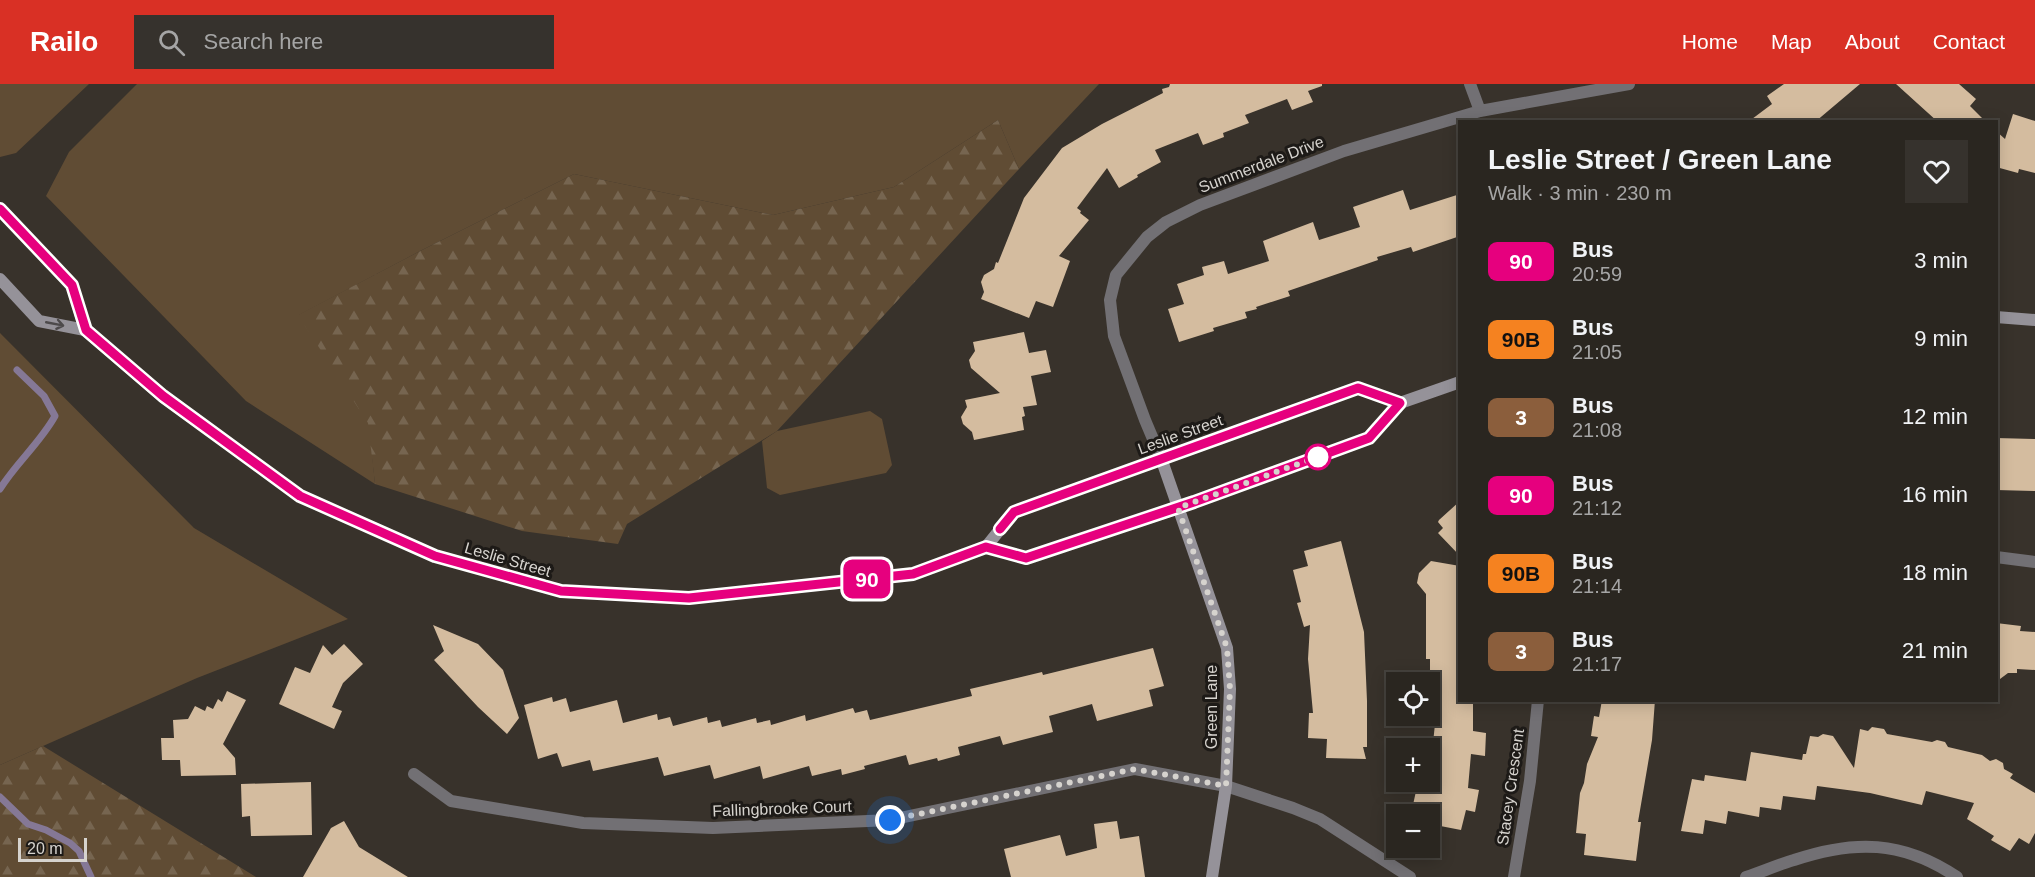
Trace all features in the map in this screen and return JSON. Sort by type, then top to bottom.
[{"type":"main road","points":[[0,208],[72,285],[86,330]]},
{"type":"main road","name":"Leslie Street","points":[[0,279],[39,321],[86,330],[163,396],[300,496],[435,556],[561,591],[689,598],[913,574],[986,547],[1014,512],[1358,388],[1400,403]]},
{"type":"main road","points":[[1998,317],[2035,320]]},
{"type":"main road","points":[[986,547],[1026,558],[1178,508],[1369,438],[1400,403],[1458,383]]},
{"type":"main road","name":"Green Lane","points":[[1161,458],[1227,648],[1230,689],[1226,786],[1212,877]]},
{"type":"street","points":[[1470,84],[1480,111]]},
{"type":"street","name":"Summerdale Drive","points":[[1161,458],[1114,336],[1110,300],[1116,275],[1147,237],[1166,222],[1200,205],[1344,151],[1480,111],[1629,84]]},
{"type":"street","points":[[1998,557],[2035,562]]},
{"type":"street","name":"Stacey Crescent","points":[[1514,877],[1530,781],[1538,702]]},
{"type":"street","name":"Fallingbrooke Court","points":[[414,774],[451,801],[583,823],[713,828],[890,820],[1135,769],[1226,786],[1293,808],[1320,819],[1410,877]]},
{"type":"street","points":[[1746,877],[1804,857],[1868,845],[1899,850],[1942,867],[1957,877]]},
{"type":"green space","points":[[0,84],[89,84],[16,153],[0,157]]},
{"type":"green space","points":[[137,84],[1099,84],[1019,169],[998,120],[894,187],[773,215],[574,174],[299,315],[369,423],[375,484],[246,401],[46,196],[69,152]]},
{"type":"green space","points":[[998,120],[1019,169],[777,431],[627,524],[618,544],[522,531],[375,484],[368,423],[298,315],[574,174],[773,215],[894,187]]},
{"type":"green space","points":[[0,333],[194,528],[348,619],[197,678],[0,765]]},
{"type":"green space","points":[[870,411],[882,419],[892,465],[886,473],[780,495],[767,488],[762,441],[777,431]]},
{"type":"green space","points":[[43,746],[256,877],[0,877],[0,765]]},
{"type":"building","points":[[1170,84],[1322,84],[1322,86],[1308,91],[1313,102],[1292,110],[1287,99],[1245,115],[1249,123],[1223,133],[1224,137],[1203,145],[1198,133],[1155,150],[1161,162],[1119,188],[1107,168],[1077,208],[1089,220],[1059,256],[1070,261],[1053,307],[1036,301],[1029,318],[981,299],[984,292],[981,282],[984,275],[994,269],[996,262],[998,263],[1024,198],[1062,148],[1102,124],[1163,93],[1162,89],[1169,87]]},
{"type":"building","points":[[1784,84],[1860,84],[1817,120],[1751,120],[1772,104],[1767,96]]},
{"type":"building","points":[[1896,84],[1959,84],[1976,99],[1970,106],[1984,120],[1936,120]]},
{"type":"building","points":[[2013,114],[2035,121],[2035,173],[2019,169],[2018,173],[1998,168],[1998,133],[2005,139]]},
{"type":"building","points":[[1403,190],[1410,210],[1458,195],[1458,237],[1413,252],[1411,247],[1377,257],[1378,260],[1288,291],[1290,296],[1245,312],[1247,318],[1213,328],[1214,331],[1179,342],[1168,309],[1184,304],[1177,284],[1204,275],[1202,267],[1224,261],[1228,274],[1269,261],[1263,241],[1313,222],[1319,240],[1360,227],[1353,207]]},
{"type":"building","points":[[1024,332],[1029,353],[1046,350],[1051,372],[1031,376],[1037,405],[1023,407],[1024,430],[974,440],[972,432],[963,424],[961,417],[967,407],[965,400],[1000,393],[971,368],[969,360],[975,351],[973,342]]},
{"type":"building","points":[[1998,438],[2035,439],[2035,491],[1998,490]]},
{"type":"building","points":[[1458,503],[1458,554],[1438,533],[1443,528],[1439,520]]},
{"type":"building","points":[[1341,541],[1364,632],[1367,747],[1363,747],[1366,759],[1326,758],[1327,739],[1308,738],[1309,713],[1313,713],[1308,659],[1310,625],[1304,627],[1297,603],[1301,602],[1293,570],[1308,566],[1304,551]]},
{"type":"building","points":[[1431,561],[1458,566],[1458,702],[1473,702],[1473,731],[1486,733],[1485,756],[1471,754],[1468,788],[1479,790],[1475,812],[1466,810],[1461,830],[1440,826],[1440,804],[1413,804],[1416,792],[1440,792],[1440,738],[1434,738],[1435,726],[1440,726],[1440,672],[1430,672],[1430,659],[1426,659],[1426,594],[1417,583],[1419,573]]},
{"type":"building","points":[[1998,623],[2021,626],[2020,631],[2035,632],[2035,670],[2017,669],[2017,673],[2008,673],[1998,680]]},
{"type":"building","points":[[433,625],[478,644],[503,670],[519,718],[507,734],[434,660],[444,651]]},
{"type":"building","points":[[344,644],[363,664],[343,683],[332,707],[342,711],[334,729],[279,704],[295,667],[310,673],[323,645],[332,655]]},
{"type":"building","points":[[1153,648],[1164,686],[1149,690],[1153,706],[1097,721],[1092,704],[1049,716],[1053,732],[1003,745],[1000,736],[958,747],[960,755],[938,761],[937,758],[909,765],[906,755],[864,766],[865,769],[842,775],[841,769],[812,776],[809,766],[763,779],[760,766],[714,779],[710,765],[664,776],[658,757],[593,771],[590,760],[562,767],[557,753],[538,759],[524,705],[552,697],[553,702],[566,698],[570,712],[617,700],[623,723],[657,714],[658,720],[670,717],[673,726],[707,717],[708,723],[720,720],[722,727],[756,718],[757,723],[770,720],[771,725],[805,715],[806,721],[853,708],[855,713],[867,710],[870,720],[972,696],[970,689],[1042,672],[1043,675]]},
{"type":"building","points":[[227,691],[246,700],[223,744],[235,758],[236,775],[181,776],[180,760],[162,760],[161,738],[174,738],[173,720],[188,719],[195,706],[205,711],[207,706],[213,709],[218,699],[222,702]]},
{"type":"building","points":[[1602,702],[1655,702],[1652,740],[1638,822],[1641,822],[1636,861],[1584,855],[1586,834],[1576,833],[1580,793],[1587,764],[1598,737],[1591,736],[1594,716],[1599,717]]},
{"type":"building","points":[[1872,727],[1884,729],[1887,734],[1945,742],[1948,747],[1982,755],[1990,761],[1996,759],[2003,763],[2004,769],[2013,774],[2010,778],[2035,793],[2035,833],[2029,844],[2019,838],[2010,851],[1991,840],[1994,836],[1967,819],[1974,803],[1926,791],[1922,805],[1870,793],[1817,786],[1815,800],[1783,796],[1781,810],[1760,807],[1759,817],[1728,811],[1726,824],[1705,820],[1703,834],[1681,831],[1692,779],[1704,781],[1705,775],[1746,781],[1751,752],[1802,760],[1803,754],[1806,754],[1810,736],[1818,737],[1823,734],[1833,736],[1854,768],[1860,729],[1868,731]]},
{"type":"building","points":[[311,782],[312,835],[251,836],[250,816],[242,817],[241,784]]},
{"type":"building","points":[[344,821],[359,847],[408,877],[303,877],[331,828]]},
{"type":"building","points":[[1117,821],[1120,839],[1139,836],[1145,877],[1011,877],[1004,849],[1060,835],[1066,856],[1097,848],[1094,824]]},
{"type":"waterway","points":[[0,489],[55,416],[44,396],[17,370]]},
{"type":"waterway","points":[[0,797],[28,824],[46,830],[70,843],[79,851],[91,877]]},
{"type":"bus line","name":"90","points":[[0,209],[72,285],[86,330],[163,396],[300,496],[435,556],[561,591],[689,598],[913,574],[986,547],[1026,558],[1194,502],[1369,438],[1400,403],[1358,388],[1014,512],[1000,529]]},
{"type":"route","points":[[890,820],[1135,769],[1226,786],[1230,689],[1227,648],[1178,508],[1328,453],[1318,457]]}]
